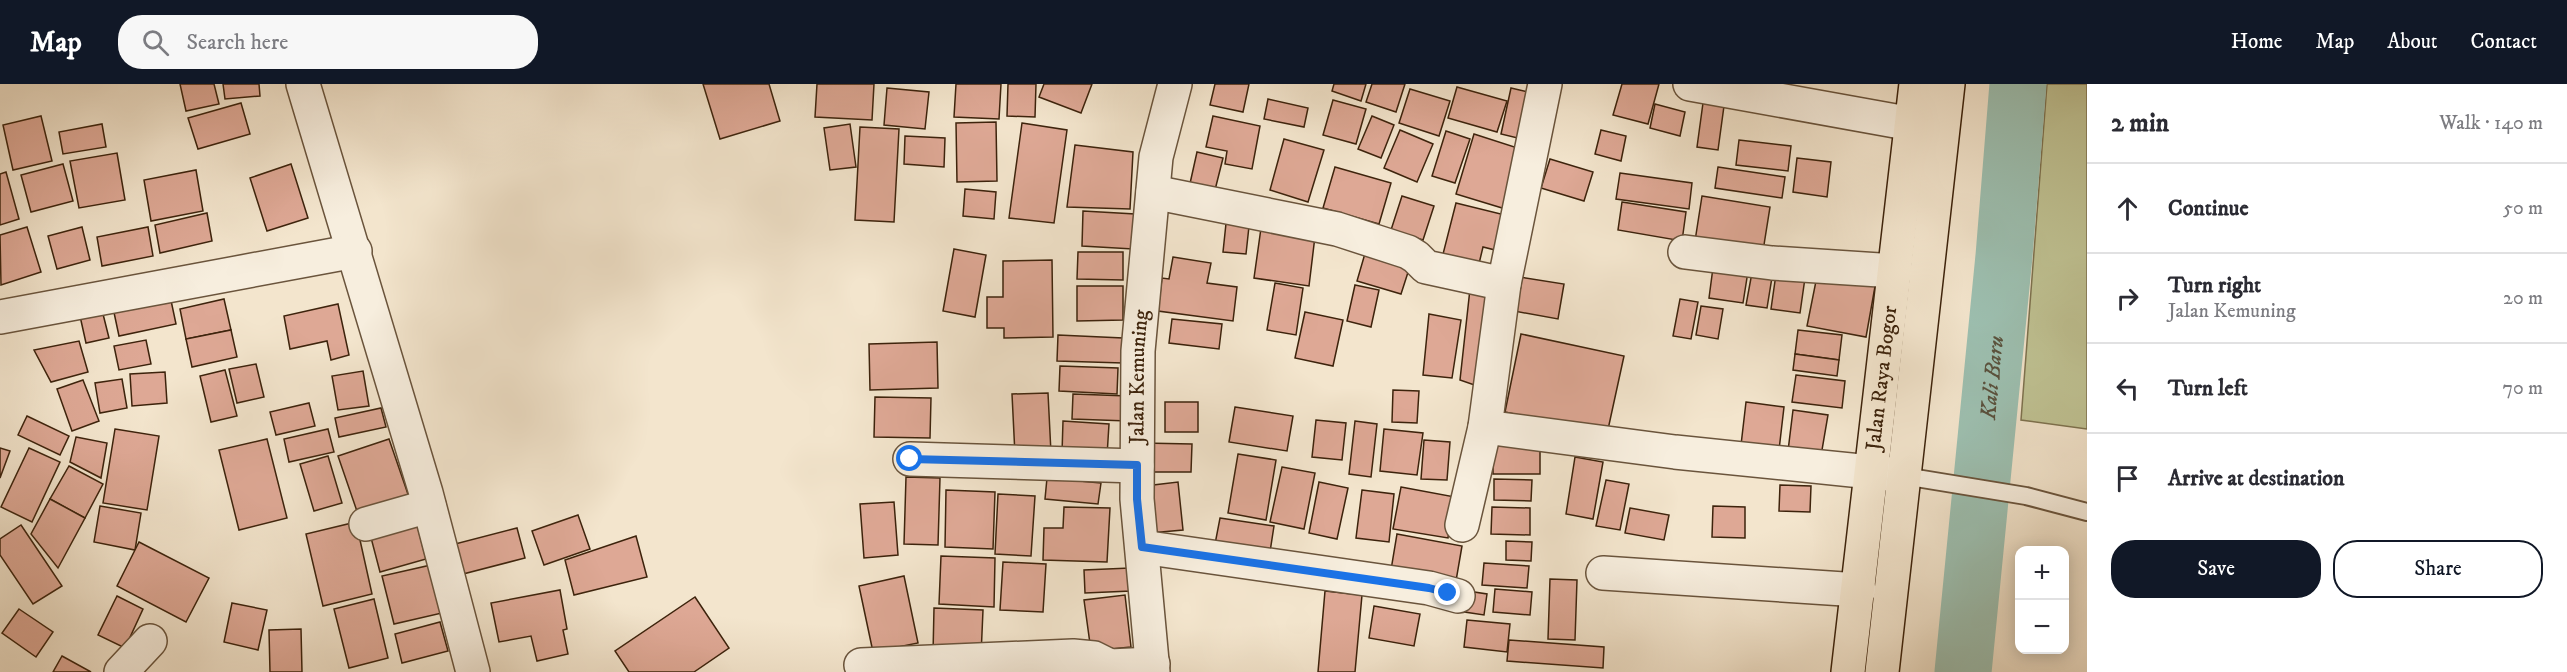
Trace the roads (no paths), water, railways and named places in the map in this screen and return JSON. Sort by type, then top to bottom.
[{"type":"highway","name":"Jalan Raya Bogor","points":[[1882,672],[1896,271],[1916,84]]},
{"type":"highway","name":"Jalan Raya Bogor","points":[[1848,672],[1859,590],[1889,474],[1948,84]]},
{"type":"street","points":[[303,84],[355,251],[429,506],[473,672]]},
{"type":"street","name":"Jalan Kemuning","points":[[1153,668],[1137,499],[1138,351],[1156,157],[1175,84]]},
{"type":"street","points":[[1462,525],[1485,427],[1504,284],[1545,84]]},
{"type":"street","points":[[1690,84],[1912,124]]},
{"type":"street","points":[[1153,192],[1337,229],[1408,252],[1426,267],[1504,284]]},
{"type":"street","points":[[0,317],[355,251]]},
{"type":"street","points":[[1685,252],[1772,263],[1896,271]]},
{"type":"street","points":[[1485,427],[1675,452],[1889,474]]},
{"type":"street","points":[[910,459],[1137,465]]},
{"type":"street","points":[[366,524],[429,506]]},
{"type":"street","points":[[1142,547],[1429,588],[1458,596]]},
{"type":"street","points":[[1603,573],[1859,590]]},
{"type":"street","points":[[121,672],[150,641]]},
{"type":"street","points":[[861,665],[1073,656],[1094,658],[1110,666],[1153,668]]},
{"type":"lane","points":[[1889,474],[2025,495],[2087,512]]},
{"type":"waterway","name":"Kali Baru","points":[[1963,672],[2004,256],[2018,84]]}]
